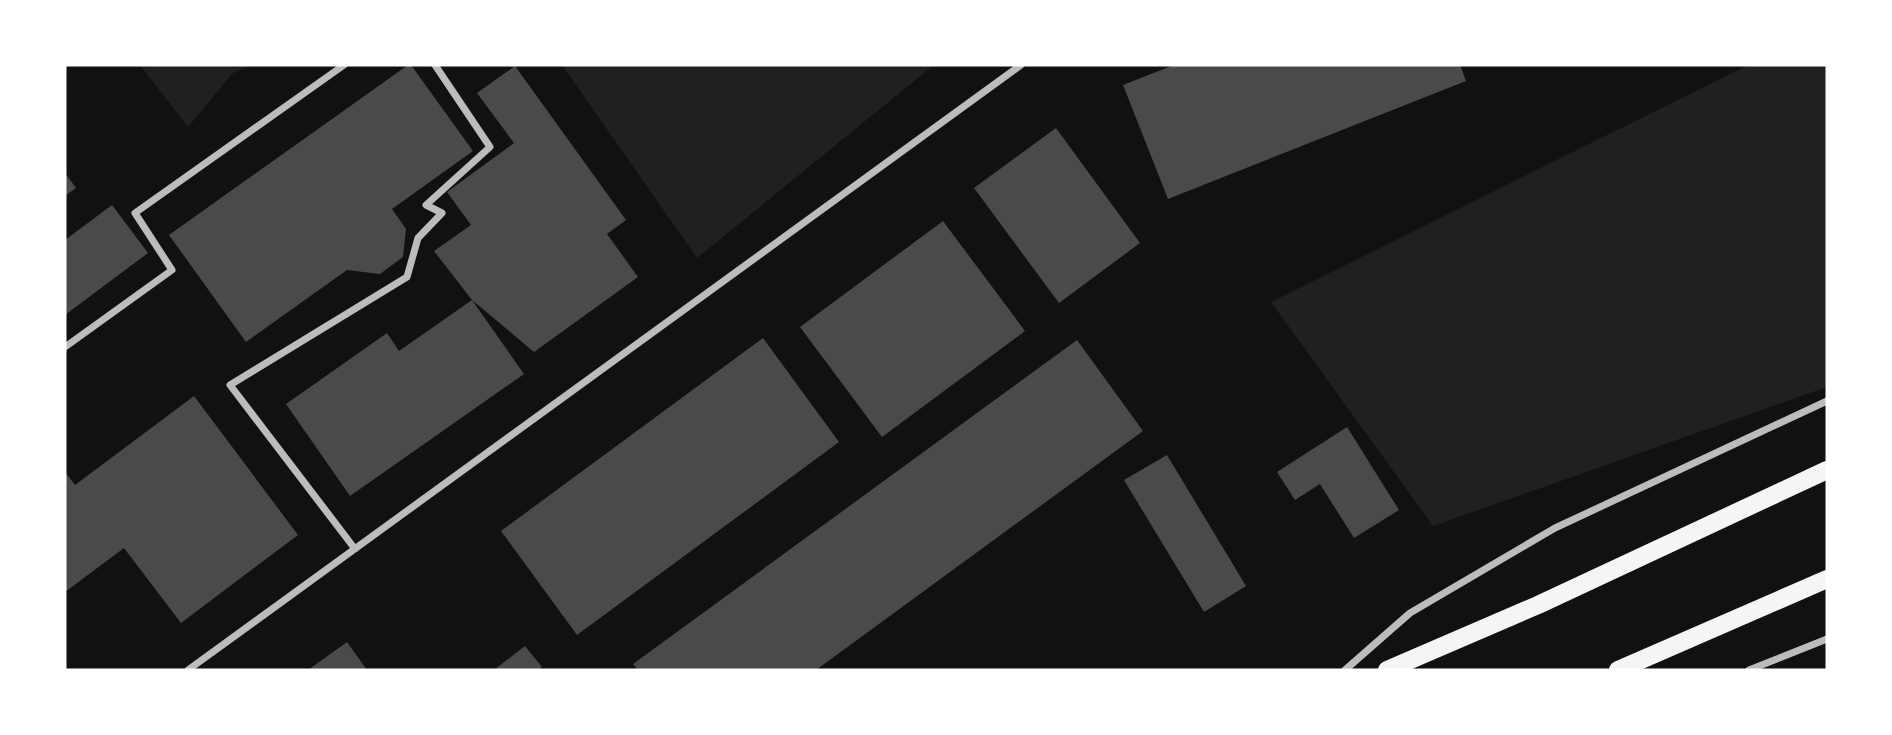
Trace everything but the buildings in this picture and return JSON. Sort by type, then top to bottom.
[{"type":"main road","points":[[1387,670],[1538,605],[1827,470]]},
{"type":"main road","points":[[1618,670],[1827,579]]},
{"type":"street","points":[[65,347],[172,270],[135,213],[344,65]]},
{"type":"street","points":[[355,549],[230,385],[407,277],[418,237],[442,213],[426,205],[490,147],[435,65]]},
{"type":"street","points":[[188,670],[1021,65]]},
{"type":"street","points":[[1345,670],[1410,613],[1555,528],[1827,401]]},
{"type":"street","points":[[1749,670],[1827,639]]},
{"type":"shaded area","points":[[140,65],[251,65],[233,73],[188,127]]},
{"type":"shaded area","points":[[562,65],[934,65],[697,258]]},
{"type":"shaded area","points":[[1748,65],[1827,65],[1827,387],[1433,526],[1271,302]]}]
